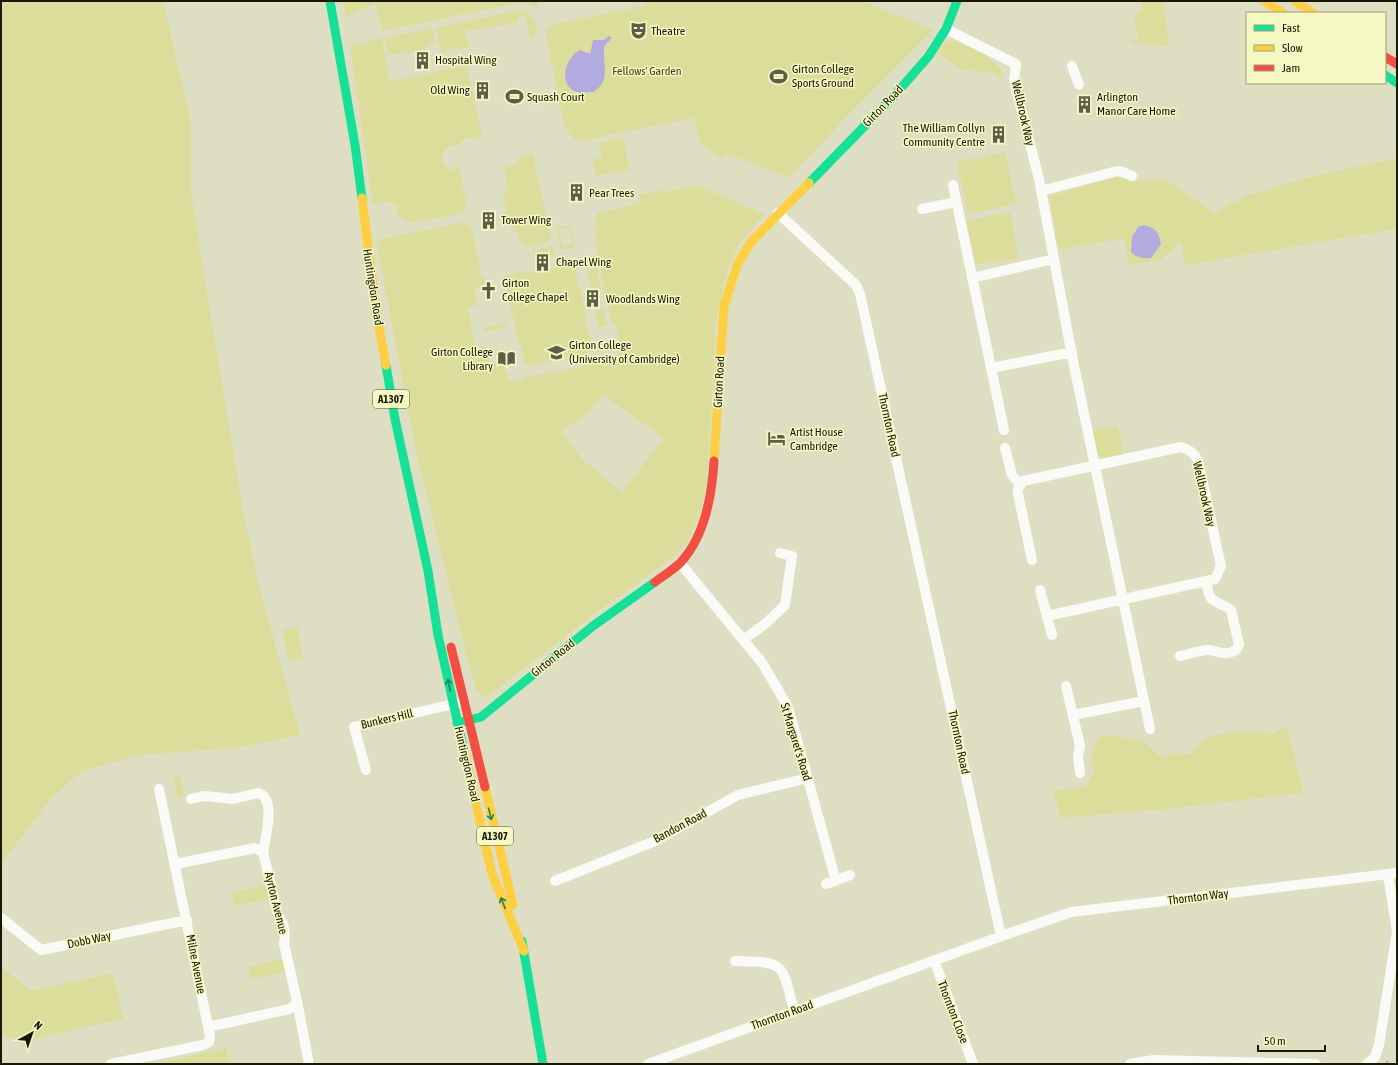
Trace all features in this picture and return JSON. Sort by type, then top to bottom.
[{"type":"main road","name":"Huntingdon Road","points":[[330,1],[355,145],[376,311],[395,419],[428,571],[457,724],[492,874],[524,951]]},
{"type":"main road","name":"Girton Road","points":[[457,724],[481,717],[593,626],[646,590],[680,563],[697,537],[713,484],[724,306],[738,263],[752,241],[893,97],[928,57],[946,29],[957,1]]},
{"type":"main road","points":[[1264,1],[1281,12]]},
{"type":"main road","points":[[1294,1],[1311,12]]},
{"type":"main road","points":[[1386,58],[1397,64]]},
{"type":"main road","points":[[1386,76],[1397,83]]},
{"type":"main road","name":"Huntingdon Road","points":[[428,571],[452,648],[468,721],[524,951],[543,1064]]},
{"type":"street","name":"Wellbrook Way","points":[[946,29],[1016,64],[1014,81],[1041,192],[1072,352],[1150,729]]},
{"type":"street","points":[[1072,66],[1079,86]]},
{"type":"street","points":[[1041,192],[1117,171],[1132,176]]},
{"type":"street","points":[[953,186],[1004,430]]},
{"type":"street","points":[[922,209],[956,202]]},
{"type":"street","name":"Thornton Road","points":[[648,1064],[1001,936],[860,294],[856,285],[778,213]]},
{"type":"street","points":[[972,278],[1054,259]]},
{"type":"street","points":[[991,368],[1072,352]]},
{"type":"street","name":"Wellbrook Way","points":[[1020,485],[1028,479],[1181,447],[1186,448],[1195,455],[1198,460],[1221,566],[1215,579],[1207,582]]},
{"type":"street","points":[[1005,448],[1012,475],[1020,485],[1018,494],[1032,560]]},
{"type":"street","points":[[743,640],[766,624],[785,605],[792,556],[780,553]]},
{"type":"street","name":"St Margaret's Road","points":[[680,563],[764,664],[788,707],[808,778],[831,882],[850,875]]},
{"type":"street","points":[[1047,616],[1207,582],[1208,592],[1212,601],[1231,610],[1239,644],[1236,650],[1230,653],[1222,654],[1208,650],[1180,656]]},
{"type":"street","points":[[1040,590],[1052,635]]},
{"type":"street","points":[[1066,686],[1080,746],[1078,757],[1080,774]]},
{"type":"street","points":[[1073,715],[1144,701]]},
{"type":"street","name":"Bunkers Hill","points":[[366,770],[354,727],[464,702]]},
{"type":"street","name":"Bandon Road","points":[[555,881],[655,841],[738,795],[808,778]]},
{"type":"street","name":"Milne Avenue","points":[[111,1064],[204,1045],[209,1042],[210,1036],[159,789]]},
{"type":"street","name":"Ayrton Avenue","points":[[191,799],[204,796],[233,799],[258,793],[265,798],[270,818],[263,852],[278,915],[281,920],[285,937],[284,944],[297,1001],[308,1064]]},
{"type":"street","points":[[175,864],[255,848],[263,852]]},
{"type":"street","points":[[1367,1064],[1375,1057],[1379,1045],[1397,931],[1393,874]]},
{"type":"street","name":"Thornton Way","points":[[1001,936],[1071,912],[1393,874]]},
{"type":"street","name":"Dobb Way","points":[[1,918],[41,950],[187,920]]},
{"type":"street","name":"Thornton Close","points":[[934,960],[973,1064]]},
{"type":"street","points":[[735,961],[766,961],[777,965],[785,977],[794,1011]]},
{"type":"street","points":[[208,1027],[290,1009],[297,1001]]},
{"type":"street","points":[[1130,1064],[1154,1060],[1316,1064]]},
{"type":"green space","points":[[1,1],[163,1],[191,123],[191,193],[242,506],[259,586],[300,735],[237,748],[141,755],[82,771],[50,799],[1,864]]},
{"type":"green space","points":[[343,1],[539,1],[538,10],[530,4],[518,3],[382,31],[376,3],[346,17]]},
{"type":"green space","name":"Fellows' Garden","points":[[642,1],[862,1],[933,30],[852,111],[789,178],[726,153],[723,160],[700,143],[694,118],[578,141],[570,135],[564,124],[545,30],[553,24],[649,5]]},
{"type":"green space","points":[[1143,1],[1163,1],[1169,46],[1130,43],[1130,41],[1139,40],[1134,17],[1141,11]]},
{"type":"green space","points":[[521,10],[525,11],[533,18],[537,27],[535,36],[531,39],[525,16],[517,17],[518,22],[477,30],[467,30],[465,32],[470,47],[441,53],[436,28]]},
{"type":"green space","points":[[432,28],[435,44],[426,46],[426,50],[389,55],[385,38]]},
{"type":"green space","points":[[382,38],[389,78],[394,81],[467,65],[482,136],[464,139],[460,144],[446,148],[442,156],[444,164],[449,170],[459,167],[467,207],[464,206],[465,210],[461,214],[410,222],[398,216],[396,202],[373,204],[350,46]]},
{"type":"green space","points":[[951,40],[981,53],[988,58],[1000,68],[1004,75],[1003,79],[994,73],[963,70],[938,54],[940,46]]},
{"type":"green space","points":[[623,138],[630,169],[596,176],[593,159],[602,157],[599,143]]},
{"type":"green space","points":[[1005,152],[1016,204],[968,214],[957,162]]},
{"type":"green space","points":[[533,154],[551,241],[525,247],[515,229],[508,224],[503,193],[508,188],[504,166],[516,164],[516,159]]},
{"type":"green space","points":[[1397,158],[1397,229],[1185,265],[1181,241],[1160,260],[1129,265],[1124,238],[1059,250],[1050,199],[1053,195],[1117,177],[1134,182],[1164,178],[1214,213],[1245,196],[1306,178]],"holes":[[[1143,225],[1156,231],[1158,250],[1154,253]]]},
{"type":"green space","points":[[699,186],[764,214],[738,246],[727,271],[716,321],[707,481],[700,513],[689,539],[675,556],[589,618],[488,696],[481,696],[477,691],[467,657],[416,451],[376,240],[465,222],[467,226],[471,226],[481,274],[488,284],[474,288],[477,305],[468,308],[476,349],[486,347],[490,364],[504,361],[508,381],[522,380],[522,378],[554,373],[610,360],[613,368],[622,347],[620,346],[615,323],[612,323],[597,250],[596,222],[598,213],[640,203],[639,195],[663,190],[663,192]],"holes":[[[602,394],[664,438],[622,492],[583,460],[561,432],[588,413]]]},
{"type":"green space","points":[[1010,212],[1019,258],[995,263],[994,260],[976,264],[966,221],[984,217],[987,220],[986,217]]},
{"type":"green space","points":[[570,225],[575,247],[561,250],[556,227]],"holes":[[[568,228],[572,244],[563,246],[559,229]]]},
{"type":"green space","points":[[552,246],[554,255],[535,258],[533,251]]},
{"type":"green space","points":[[575,261],[578,286],[580,286],[585,318],[593,352],[525,366],[521,343],[519,344],[504,276],[524,271],[525,273],[534,272],[534,269],[549,266],[550,268],[559,267],[559,264]]},
{"type":"green space","points":[[596,268],[601,289],[592,291],[587,270]]},
{"type":"green space","points":[[604,309],[607,325],[599,327],[595,311]]},
{"type":"green space","points":[[505,323],[506,327],[485,331],[484,327]]},
{"type":"green space","points":[[1117,426],[1124,455],[1105,459],[1096,453],[1091,430]]},
{"type":"green space","points":[[297,627],[303,658],[289,661],[282,630]]},
{"type":"green space","points":[[1287,726],[1303,793],[1167,809],[1060,818],[1054,791],[1086,786],[1093,774],[1092,750],[1099,737],[1118,735],[1128,739],[1143,740],[1150,748],[1163,758],[1173,753],[1185,755],[1189,754],[1205,740],[1220,734],[1238,731],[1256,731],[1272,734]]},
{"type":"green space","points":[[180,775],[185,797],[178,799],[173,777]]},
{"type":"green space","points":[[266,885],[269,898],[235,906],[232,893]]},
{"type":"green space","points":[[282,959],[285,972],[251,979],[248,967]]},
{"type":"green space","points":[[1,967],[32,991],[113,973],[123,1019],[14,1043],[13,1039],[1,1034]]},
{"type":"green space","points":[[226,1048],[230,1064],[155,1064]]},
{"type":"shaded area","points":[[609,36],[612,38],[604,48],[605,73],[599,88],[593,92],[581,93],[574,91],[566,82],[565,76],[571,58],[580,50],[590,54],[593,40],[604,40]]},
{"type":"shaded area","points":[[1143,225],[1151,227],[1158,233],[1161,244],[1151,258],[1140,258],[1131,252],[1132,237],[1138,227]]},
{"type":"traffic: fast","points":[[330,1],[355,145],[362,198]]},
{"type":"traffic: fast","points":[[809,183],[893,97],[928,57],[946,29],[957,1]]},
{"type":"traffic: fast","points":[[1386,76],[1397,83]]},
{"type":"traffic: fast","points":[[386,365],[395,419],[428,571],[438,635],[464,751]]},
{"type":"traffic: fast","points":[[457,723],[481,717],[593,626],[655,582]]},
{"type":"traffic: fast","points":[[522,941],[543,1064]]},
{"type":"traffic: slow","points":[[1264,1],[1281,12]]},
{"type":"traffic: slow","points":[[1294,1],[1311,12]]},
{"type":"traffic: slow","points":[[714,461],[724,306],[738,263],[752,241],[809,183]]},
{"type":"traffic: slow","points":[[362,198],[376,311],[386,365]]},
{"type":"traffic: slow","points":[[464,751],[492,874],[524,951]]},
{"type":"traffic: slow","points":[[485,787],[513,905]]},
{"type":"traffic: jam","points":[[1386,58],[1397,64]]},
{"type":"traffic: jam","points":[[655,582],[680,563],[689,553],[696,541],[706,515],[714,461]]},
{"type":"traffic: jam","points":[[451,647],[485,787]]},
{"type":"place","name":"Theatre","points":[[638,31]]},
{"type":"place","name":"Hospital Wing","points":[[422,60]]},
{"type":"place","name":"Girton College Sports Ground","points":[[779,76]]},
{"type":"place","name":"Old Wing","points":[[483,90]]},
{"type":"place","name":"Squash Court","points":[[514,97]]},
{"type":"place","name":"Arlington Manor Care Home","points":[[1084,104]]},
{"type":"place","name":"The William Collyn Community Centre","points":[[998,135]]},
{"type":"place","name":"Pear Trees","points":[[576,193]]},
{"type":"place","name":"Tower Wing","points":[[488,220]]},
{"type":"place","name":"Chapel Wing","points":[[543,262]]},
{"type":"place","name":"Girton College Chapel","points":[[489,290]]},
{"type":"place","name":"Woodlands Wing","points":[[593,299]]},
{"type":"place","name":"Girton College (University of Cambridge)","points":[[556,352]]},
{"type":"place","name":"Girton College Library","points":[[506,359]]},
{"type":"place","name":"Artist House Cambridge","points":[[777,439]]}]
